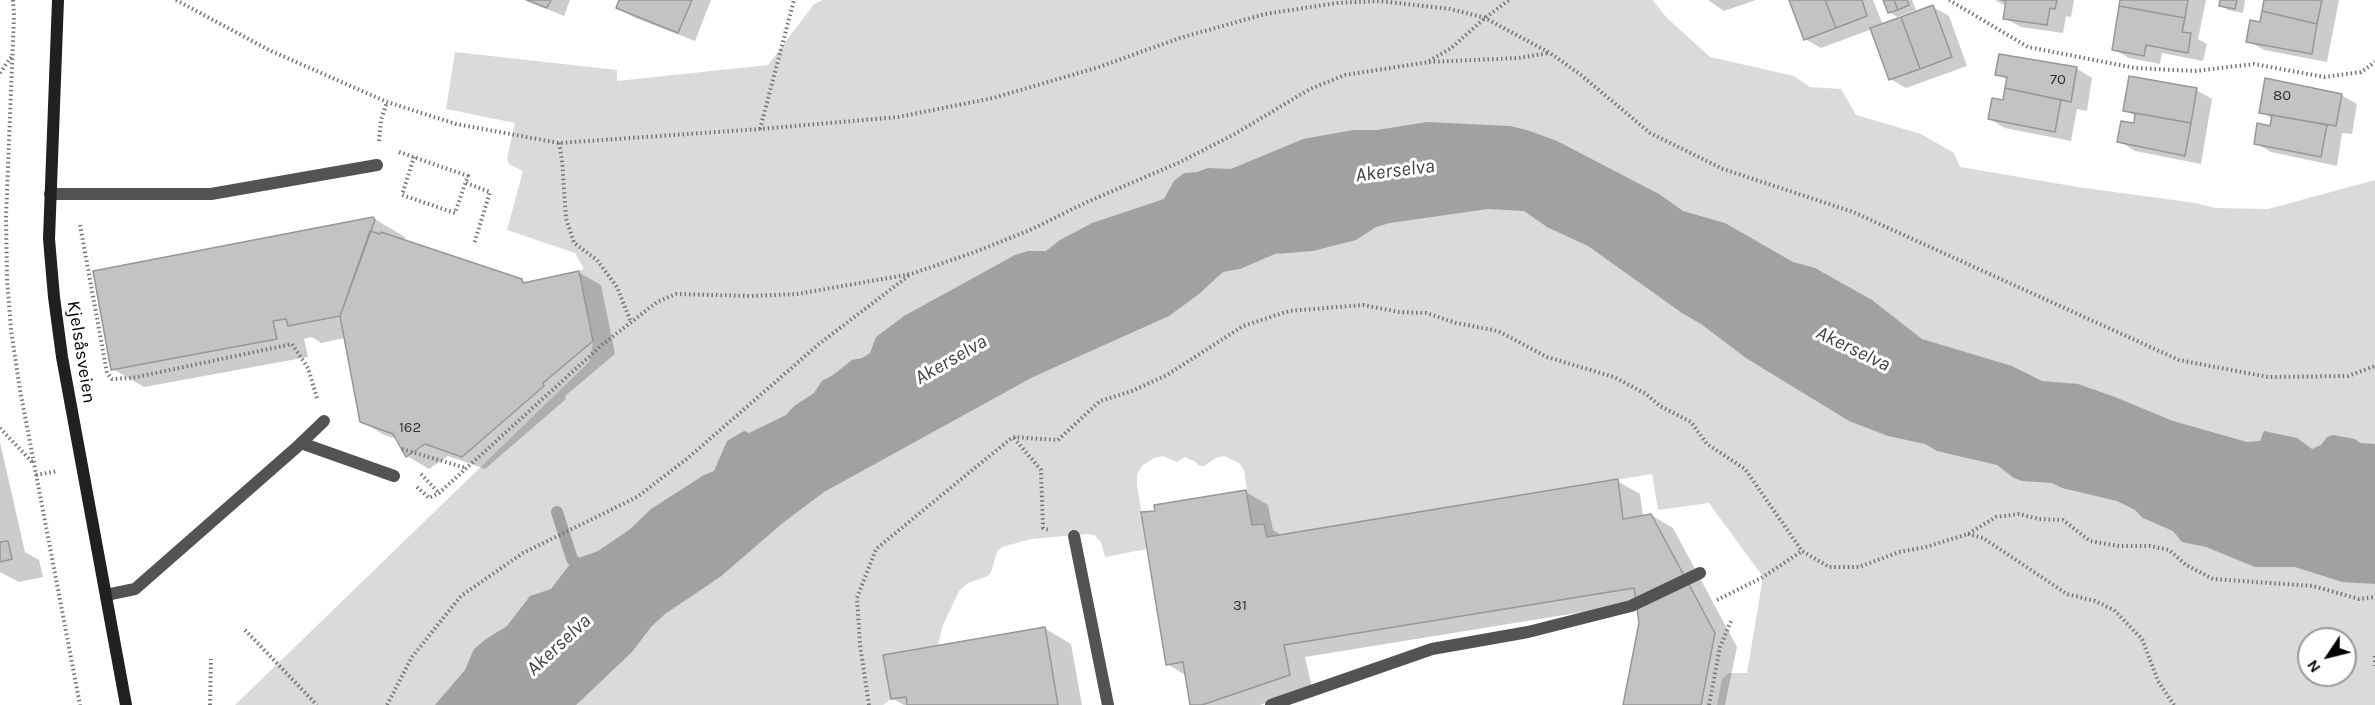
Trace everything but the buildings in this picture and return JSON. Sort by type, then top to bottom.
[{"type":"main road","name":"Kjelsåsveien","points":[[58,0],[49,239],[62,357],[126,705]]},
{"type":"lane","points":[[50,194],[211,194],[377,165]]},
{"type":"lane","points":[[106,595],[135,589],[324,421]]},
{"type":"lane","points":[[300,444],[394,476]]},
{"type":"lane","points":[[1074,536],[1108,705]]},
{"type":"lane","points":[[1271,705],[1432,649],[1528,632],[1630,606],[1700,573]]},
{"type":"path","points":[[12,0],[13,56],[6,218],[11,330],[80,705]]},
{"type":"path","points":[[176,0],[269,50],[387,102],[456,124],[559,143],[898,117],[993,98],[1096,68],[1180,38],[1264,14],[1337,3],[1378,1],[1450,9],[1485,18],[1550,53],[1581,75],[1650,133],[1723,170],[1853,212],[2179,360],[2268,377],[2348,376],[2375,366]]},
{"type":"path","points":[[760,129],[794,0]]},
{"type":"path","points":[[1429,62],[1461,41],[1485,18],[1509,0]]},
{"type":"path","points":[[1949,0],[2028,47],[2135,69],[2195,71],[2254,64],[2324,77],[2361,72],[2375,62]]},
{"type":"path","points":[[410,480],[429,498],[439,493],[630,321],[657,302],[676,294],[750,296],[797,294],[911,274],[1030,230],[1087,202],[1178,163],[1233,135],[1310,89],[1345,75],[1429,62],[1518,58],[1550,53]]},
{"type":"path","points":[[0,73],[13,56]]},
{"type":"path","points":[[381,120],[387,102]]},
{"type":"path","points":[[559,143],[566,218],[574,243],[597,260],[617,287],[630,321]]},
{"type":"path","points":[[397,151],[468,176],[455,213],[402,195],[414,158]]},
{"type":"path","points":[[466,183],[490,192],[474,244]]},
{"type":"path","points":[[0,218],[6,218]]},
{"type":"path","points":[[80,225],[107,373],[112,379],[132,378],[292,344],[308,368],[324,421]]},
{"type":"path","points":[[387,705],[412,657],[461,596],[523,553],[637,497],[688,458],[819,344],[911,274]]},
{"type":"path","points":[[869,705],[856,598],[876,549],[1013,437],[1058,441],[1100,401],[1132,391],[1167,375],[1243,326],[1289,311],[1362,305],[1399,312],[1426,313],[1456,323],[1498,331],[1547,357],[1614,378],[1647,394],[1660,406],[1691,422],[1707,444],[1745,469],[1802,551],[1829,567],[1859,567],[1899,552],[1926,547],[1968,534],[1996,517],[2019,514],[2039,519],[2063,520],[2090,541],[2119,546],[2150,546],[2169,550],[2186,565],[2213,579],[2313,586],[2359,599],[2375,597]]},
{"type":"path","points":[[0,428],[34,464]]},
{"type":"path","points":[[1013,437],[1041,470],[1043,528],[1074,536]]},
{"type":"path","points":[[394,447],[467,468]]},
{"type":"path","points":[[1968,534],[1983,538],[2067,594],[2095,601],[2115,610],[2142,639],[2158,681],[2174,705]]},
{"type":"path","points":[[1717,600],[1763,577],[1802,551]]},
{"type":"path","points":[[1709,705],[1720,647],[1731,621]]},
{"type":"path","points":[[245,630],[317,705]]},
{"type":"path","points":[[2375,656],[2375,666]]},
{"type":"path","points":[[210,705],[211,659]]},
{"type":"path","points":[[79,699],[87,698]]},
{"type":"shaded area","points":[[823,0],[1653,0],[1666,17],[1710,57],[1794,76],[1810,87],[1841,89],[1856,115],[1921,134],[1954,153],[1960,167],[2215,208],[2268,209],[2375,180],[2375,705],[1717,705],[1722,679],[1729,673],[1747,673],[1763,577],[1709,503],[1658,510],[1652,474],[1267,537],[1264,524],[1252,525],[1244,470],[1239,463],[1224,456],[1204,466],[1199,466],[1185,457],[1177,462],[1163,456],[1154,458],[1142,466],[1137,474],[1147,549],[1105,557],[1101,542],[1094,535],[1087,534],[1031,539],[1002,547],[997,552],[988,576],[968,583],[959,591],[943,625],[938,645],[883,655],[891,699],[883,705],[235,705],[590,361],[593,341],[579,271],[584,269],[575,253],[507,230],[523,171],[509,164],[507,158],[515,123],[446,109],[455,52],[617,70],[617,81],[768,65],[814,4]]},
{"type":"water","name":"Akerselva","points":[[1427,122],[1510,126],[1557,141],[1659,194],[1683,211],[1725,223],[1793,262],[1815,268],[1872,300],[1922,339],[2012,366],[2042,381],[2078,384],[2173,421],[2247,442],[2260,441],[2264,431],[2297,438],[2312,449],[2333,435],[2355,439],[2360,443],[2375,444],[2375,584],[2342,582],[2295,567],[2255,567],[2206,547],[2182,542],[2173,531],[2143,518],[2135,510],[2117,501],[2062,488],[2052,483],[2022,481],[1997,465],[1937,451],[1925,444],[1888,436],[1849,421],[1746,358],[1588,246],[1547,227],[1524,211],[1488,209],[1390,223],[1376,227],[1356,240],[1313,251],[1275,254],[1240,269],[1223,272],[1199,294],[1169,316],[1033,377],[824,492],[784,522],[720,577],[665,614],[651,627],[632,652],[576,705],[435,705],[465,670],[474,649],[507,626],[530,596],[551,589],[573,560],[598,551],[629,530],[651,509],[714,471],[727,441],[744,431],[749,433],[786,415],[794,406],[814,393],[822,381],[852,360],[870,353],[876,337],[904,316],[1015,255],[1028,251],[1046,251],[1060,240],[1092,223],[1164,199],[1174,181],[1184,173],[1208,168],[1231,169],[1303,139],[1353,130],[1377,130]]},
{"type":"waterway","points":[[557,512],[572,559],[583,570]]}]
